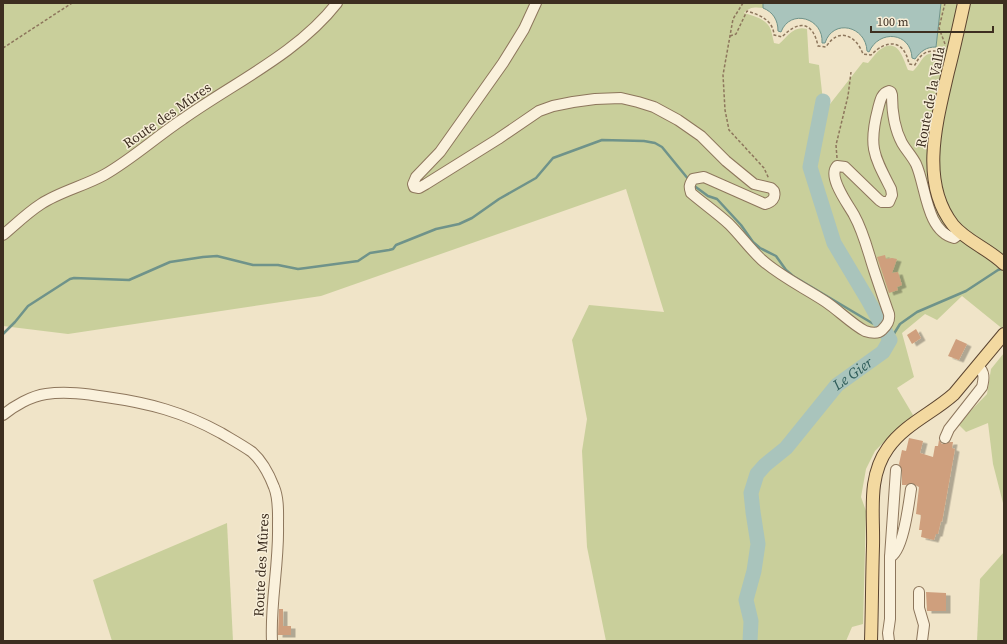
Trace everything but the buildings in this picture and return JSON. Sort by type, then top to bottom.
[{"type":"main road","name":"Route de la Valla","points":[[964,3],[937,124],[934,148],[935,182],[940,203],[948,218],[961,233],[1000,260]]},
{"type":"main road","points":[[871,638],[874,526],[872,507],[875,477],[879,466],[888,448],[906,430],[945,403],[1004,334]]},
{"type":"street","name":"Route des Mûres","points":[[3,235],[41,204],[102,176],[122,164],[183,118],[257,72],[299,41],[329,13],[337,3]]},
{"type":"street","points":[[536,3],[524,29],[506,58],[440,152],[416,177],[413,184],[414,187],[419,188],[426,184],[498,139],[539,111],[553,106],[595,99],[621,98],[654,107],[678,120],[701,136],[726,161],[754,184],[771,188],[775,194],[772,201],[765,204],[704,177],[693,179],[689,188],[691,193],[728,223],[748,247],[763,261],[866,331],[875,333],[883,329],[890,319],[889,314],[873,269],[866,242],[855,217],[838,187],[834,177],[834,172],[837,166],[845,167],[879,200],[882,202],[889,202],[892,195],[891,189],[876,159],[873,146],[873,134],[880,101],[886,92],[891,92],[893,116],[896,128],[902,142],[915,163],[930,214],[935,223],[950,237],[954,238],[961,233]]},
{"type":"street","points":[[945,438],[949,429],[982,387],[984,374],[982,369],[978,366]]},
{"type":"street","name":"Route des Mûres","points":[[3,415],[30,399],[46,394],[83,394],[139,402],[199,421],[233,439],[252,453],[266,469],[275,489],[278,512],[278,548],[273,598],[272,641]]},
{"type":"street","points":[[871,638],[888,638],[890,619],[890,557],[896,470]]},
{"type":"street","points":[[890,557],[894,555],[899,546],[911,489]]},
{"type":"street","points":[[919,592],[919,608],[924,625],[922,641]]},
{"type":"path","points":[[3,48],[72,3]]},
{"type":"path","points":[[743,3],[733,19],[723,75],[725,110],[729,130],[764,168],[769,179],[766,186]]},
{"type":"path","points":[[939,28],[945,3]]},
{"type":"path","points":[[730,36],[736,34],[747,11],[759,15],[768,21],[774,29],[774,35],[782,38],[794,27],[800,25],[809,27],[816,37],[818,46],[826,47],[833,38],[840,35],[848,36],[856,40],[863,54],[871,55],[878,48],[892,43],[904,50],[909,64],[915,65],[921,55],[931,50],[952,55]]},
{"type":"path","points":[[837,166],[836,145],[848,96],[851,72]]},
{"type":"green space","points":[[3,3],[763,3],[763,8],[752,8],[744,13],[760,18],[769,26],[774,43],[779,44],[795,30],[802,28],[807,29],[809,63],[819,65],[823,101],[830,104],[863,62],[868,63],[879,50],[887,46],[896,47],[902,55],[908,70],[913,71],[926,55],[935,53],[941,54],[940,49],[936,47],[941,3],[1004,3],[1004,330],[962,296],[937,320],[925,314],[902,333],[914,377],[897,388],[913,415],[875,451],[866,469],[861,497],[866,511],[863,624],[852,627],[846,641],[606,641],[587,547],[582,451],[587,419],[572,340],[589,305],[664,312],[626,189],[321,296],[68,334],[3,326]]},
{"type":"green space","points":[[1004,353],[1004,507],[993,464],[988,423],[966,432],[958,424],[987,394],[991,369]]},
{"type":"green space","points":[[227,523],[233,641],[112,641],[93,580]]},
{"type":"green space","points":[[1004,552],[1004,641],[977,641],[980,579]]},
{"type":"water","points":[[763,3],[941,3],[936,47],[924,50],[915,59],[912,58],[910,49],[901,39],[887,37],[874,45],[869,52],[867,51],[865,42],[861,36],[849,28],[835,30],[829,35],[825,43],[822,43],[821,34],[818,27],[806,19],[798,18],[791,20],[785,25],[781,32],[778,31],[777,23],[774,17],[770,12],[763,8]]},
{"type":"waterway","name":"Le Gier","points":[[750,641],[751,621],[746,600],[754,571],[758,544],[751,493],[757,474],[765,465],[786,448],[837,385],[883,352],[890,340],[834,243],[810,167],[823,101]]},
{"type":"waterway","points":[[3,334],[28,306],[70,279],[74,278],[129,280],[170,262],[217,256],[253,265],[278,265],[298,269],[358,261],[370,253],[393,249],[396,245],[436,229],[459,224],[472,218],[499,199],[536,178],[553,158],[602,140],[644,141],[655,143],[662,147],[689,180]]},
{"type":"waterway","points":[[693,185],[708,196],[717,199],[741,225],[753,242],[760,248],[776,256],[786,270],[793,276],[872,323],[881,326]]},
{"type":"waterway","points":[[890,340],[900,324],[917,312],[966,291],[998,270],[1004,268]]}]
